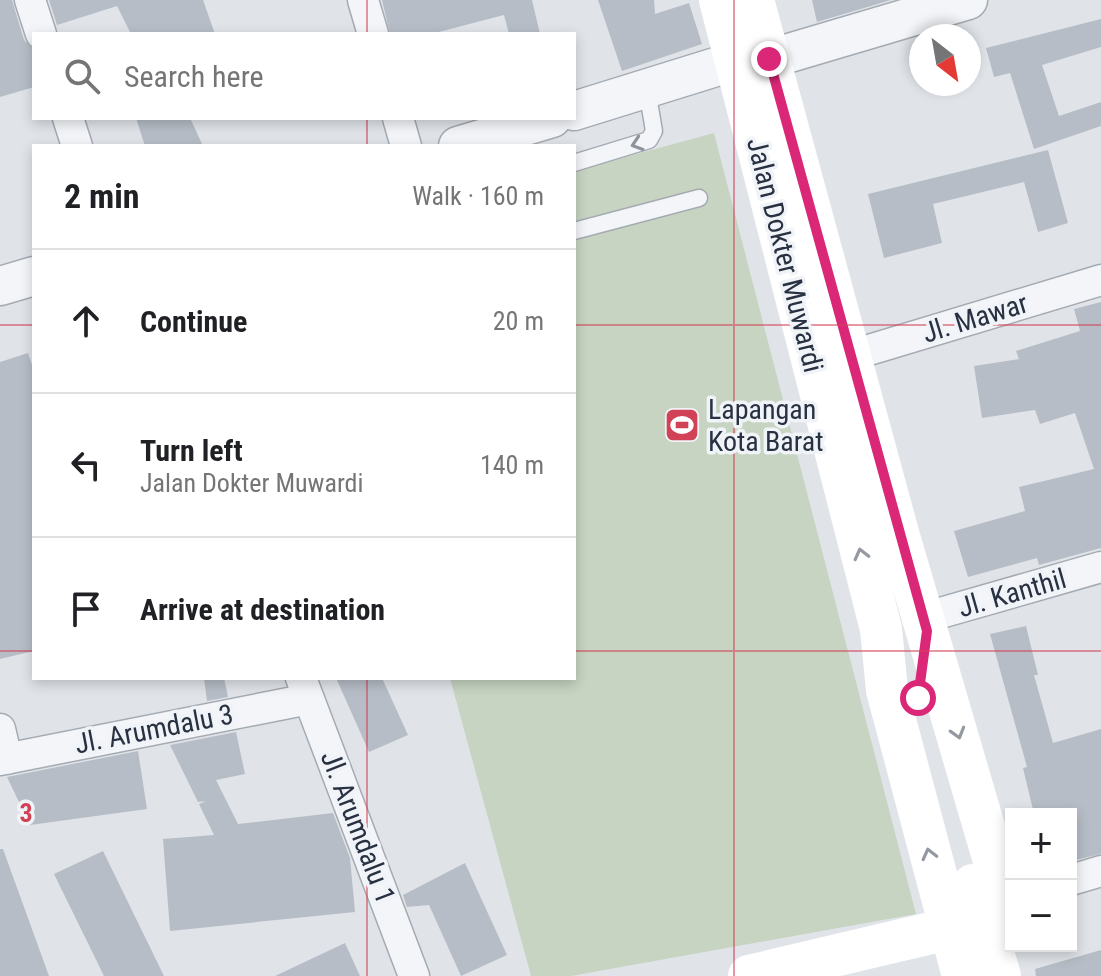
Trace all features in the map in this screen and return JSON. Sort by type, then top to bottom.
[{"type":"main road","name":"Jalan Dokter Muwardi","points":[[720,0],[752,60],[849,356],[1005,893]]},
{"type":"main road","name":"Jalan Dokter Muwardi","points":[[753,0],[752,60],[881,629],[887,690],[948,929],[963,976]]},
{"type":"main road","points":[[917,695],[925,625]]},
{"type":"main road","points":[[881,629],[917,695],[1000,976]]},
{"type":"main road","points":[[774,973],[845,965],[948,929]]},
{"type":"main road","points":[[1021,952],[1028,976]]},
{"type":"street","points":[[30,0],[40,32]]},
{"type":"street","points":[[363,0],[372,32]]},
{"type":"street","points":[[576,110],[968,0]]},
{"type":"street","points":[[69,120],[76,144]]},
{"type":"street","points":[[399,120],[405,144]]},
{"type":"street","points":[[465,144],[545,120]]},
{"type":"street","points":[[0,286],[32,277]]},
{"type":"street","name":"Jl. Mawar","points":[[849,356],[1101,280]]},
{"type":"street","name":"Jl. Kanthil","points":[[925,625],[1101,567]]},
{"type":"street","name":"Jl. Arumdalu 3","points":[[4,759],[305,689]]},
{"type":"street","name":"Jl. Arumdalu 1","points":[[305,689],[414,976]]},
{"type":"street","points":[[0,729],[4,759]]},
{"type":"street","points":[[1077,878],[1101,871]]},
{"type":"lane","points":[[576,162],[649,140],[654,131],[647,90]]},
{"type":"lane","points":[[576,230],[699,198]]},
{"type":"green space","name":"Lapangan Kota Barat","points":[[714,133],[916,914],[571,976],[531,976],[451,680],[576,680],[576,170]]},
{"type":"building","points":[[0,0],[12,0],[24,40],[32,48],[32,88],[0,97]]},
{"type":"building","points":[[49,0],[203,0],[214,32],[130,32],[117,6],[57,25]]},
{"type":"building","points":[[382,0],[532,0],[540,32],[508,32],[504,15],[439,32],[390,32]]},
{"type":"building","points":[[598,0],[654,0],[655,14],[689,3],[702,44],[622,71]]},
{"type":"building","points":[[812,0],[891,0],[817,22]]},
{"type":"building","points":[[1101,19],[1101,47],[1042,65],[1059,116],[1101,102],[1101,126],[1034,149],[1010,73],[994,77],[986,48]]},
{"type":"building","points":[[137,120],[191,120],[202,144],[144,144]]},
{"type":"building","points":[[1048,150],[1068,223],[1038,232],[1024,182],[933,204],[942,243],[884,258],[868,194]]},
{"type":"building","points":[[1101,302],[1101,548],[1039,565],[1037,558],[968,577],[954,531],[1025,511],[1019,487],[1094,469],[1075,413],[1040,424],[1035,410],[982,418],[974,366],[1019,359],[1016,351],[1080,331],[1074,309]]},
{"type":"building","points":[[28,353],[32,365],[32,651],[0,659],[0,362]]},
{"type":"building","points":[[1026,626],[1038,675],[1034,675],[1053,743],[1101,729],[1101,854],[1077,860],[1077,808],[1033,808],[1023,768],[1027,767],[990,634]]},
{"type":"building","points":[[204,680],[224,680],[228,697],[207,701]]},
{"type":"building","points":[[337,680],[383,680],[408,735],[369,752]]},
{"type":"building","points":[[236,732],[245,774],[216,780],[238,824],[333,813],[350,858],[355,912],[170,931],[163,839],[214,835],[199,804],[206,801],[198,802],[170,745]]},
{"type":"building","points":[[138,751],[147,809],[30,825],[7,777]]},
{"type":"building","points":[[0,849],[3,849],[49,976],[0,976]]},
{"type":"building","points":[[103,851],[164,976],[104,976],[54,874]]},
{"type":"building","points":[[465,863],[507,955],[461,976],[429,905],[407,907],[403,895]]},
{"type":"building","points":[[345,943],[360,976],[275,976]]},
{"type":"building","points":[[1101,950],[1101,976],[1036,976],[1035,969]]},
{"type":"place","name":"Lapangan Kota Barat","points":[[682,425]]},
{"type":"route","points":[[769,59],[927,631],[916,692],[918,698]]}]
